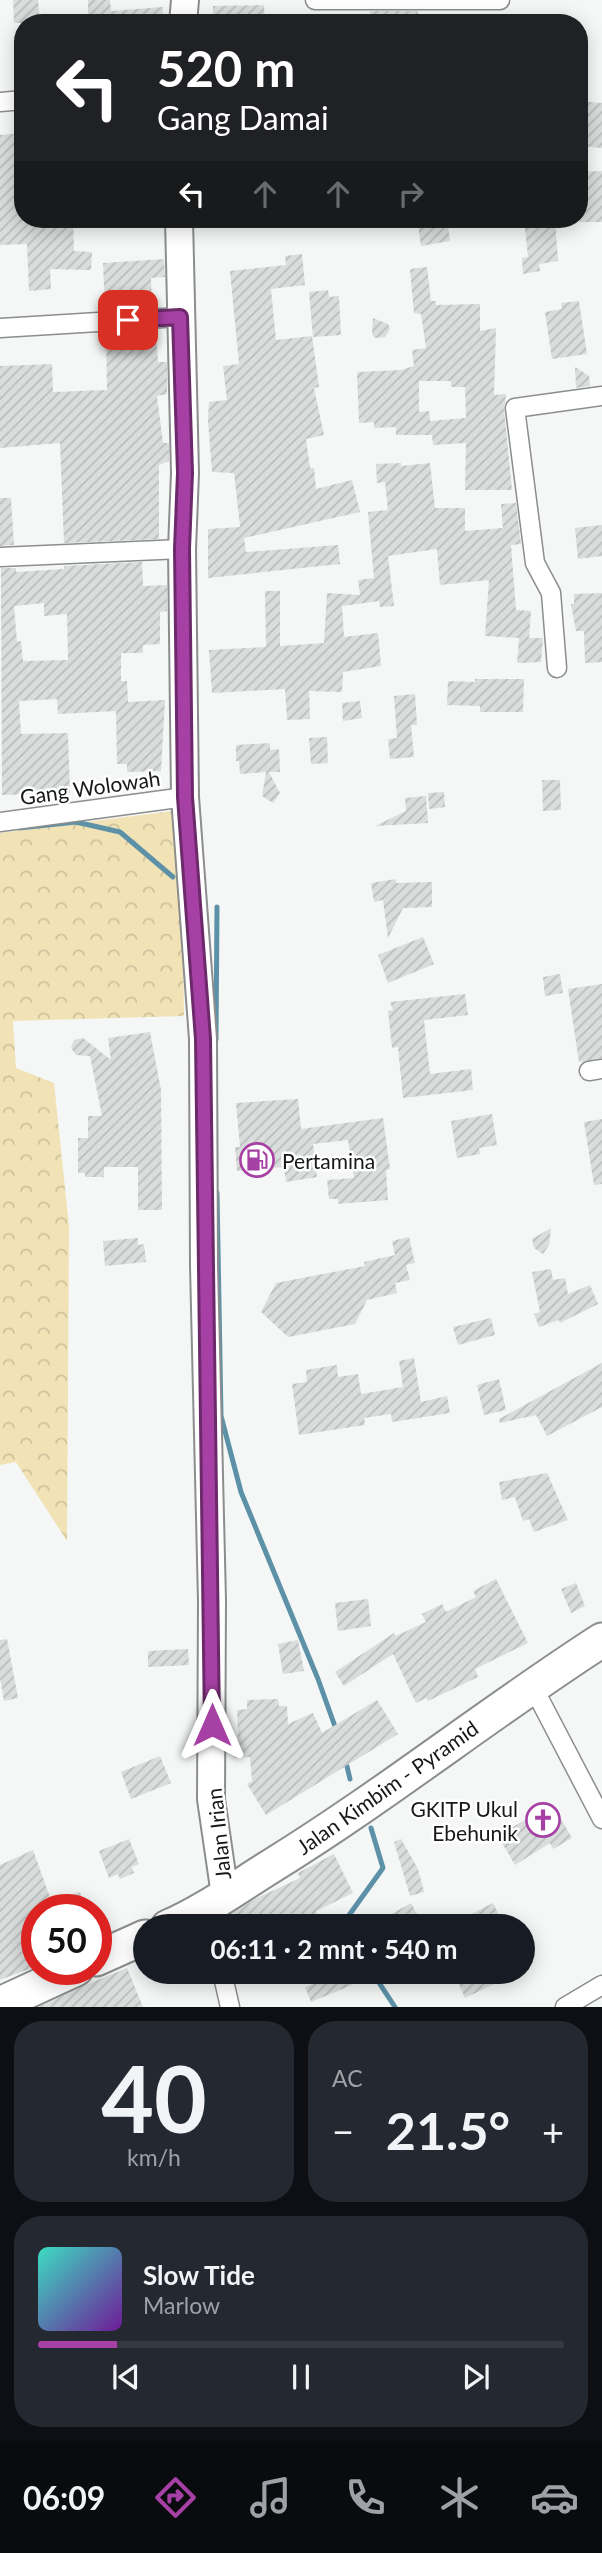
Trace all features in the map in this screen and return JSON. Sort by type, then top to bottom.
[{"type":"highway","name":"Jalan Kimbim - Pyramid","points":[[215,1909],[532,1685],[602,1640]]},
{"type":"highway","points":[[112,1952],[133,1942]]},
{"type":"highway","points":[[0,2004],[41,1985]]},
{"type":"main road","name":"Jalan Irian","points":[[179,228],[185,473],[182,549],[185,797],[203,1039],[204,1266],[212,1601],[211,1799],[215,1909]]},
{"type":"street","points":[[315,0],[500,0]]},
{"type":"street","points":[[0,328],[180,317]]},
{"type":"street","points":[[557,668],[551,593],[535,563],[515,408],[602,396]]},
{"type":"street","points":[[0,557],[182,549]]},
{"type":"street","name":"Gang Wolowah","points":[[0,822],[185,797]]},
{"type":"street","points":[[532,1685],[602,1819]]},
{"type":"street","points":[[225,1984],[230,2007]]},
{"type":"street","points":[[565,2007],[602,1985]]},
{"type":"green space","points":[[181,810],[184,1016],[13,1021],[16,1068],[54,1083],[69,1226],[67,1541],[16,1462],[0,1465],[0,833]]},
{"type":"building","points":[[13,0],[38,0],[39,14],[14,14],[14,23]]},
{"type":"building","points":[[88,0],[110,0],[111,11],[163,7],[163,14],[88,14]]},
{"type":"building","points":[[264,5],[264,14],[213,14],[213,6]]},
{"type":"building","points":[[370,11],[418,11],[418,14],[370,14]]},
{"type":"building","points":[[588,102],[602,103],[602,148],[588,147]]},
{"type":"building","points":[[14,134],[14,228],[73,228],[74,251],[92,252],[91,270],[50,269],[51,289],[29,291],[27,244],[0,245],[0,135]]},
{"type":"building","points":[[602,171],[602,222],[588,222],[588,172]]},
{"type":"building","points":[[418,228],[448,228],[450,241],[421,246]]},
{"type":"building","points":[[525,228],[556,228],[558,261],[539,264],[540,271],[523,274],[522,258],[528,257]]},
{"type":"building","points":[[302,254],[305,285],[271,289],[276,340],[312,336],[319,387],[314,388],[324,435],[306,439],[310,468],[314,468],[316,489],[352,480],[360,512],[244,538],[246,552],[338,545],[340,564],[208,578],[208,529],[240,527],[234,473],[212,472],[208,420],[209,402],[227,400],[223,366],[239,364],[230,271],[286,265],[285,256]]},
{"type":"building","points":[[164,259],[165,277],[151,278],[152,307],[105,310],[103,263]]},
{"type":"building","points":[[427,267],[431,301],[436,301],[436,305],[480,304],[480,331],[496,328],[494,395],[506,394],[504,409],[512,490],[465,490],[466,443],[433,445],[432,435],[396,435],[396,427],[374,428],[374,422],[359,423],[357,372],[401,370],[414,366],[412,350],[426,348],[421,314],[414,313],[410,269]],"holes":[[[419,381],[451,381],[451,387],[465,387],[466,418],[430,421],[429,411],[419,412]]]},
{"type":"building","points":[[328,290],[329,297],[339,296],[341,335],[313,337],[309,292]]},
{"type":"building","points":[[579,301],[587,354],[552,359],[545,312],[562,309],[561,303]]},
{"type":"building","points":[[373,318],[388,324],[390,329],[385,337],[375,338],[372,334]]},
{"type":"building","points":[[156,330],[158,362],[167,362],[167,394],[157,396],[163,443],[169,443],[169,461],[159,465],[159,539],[64,543],[60,443],[0,448],[0,366],[52,364],[53,392],[107,390],[106,333]]},
{"type":"building","points":[[575,367],[589,376],[590,386],[576,388]]},
{"type":"building","points":[[401,463],[401,466],[430,463],[435,508],[465,508],[465,531],[503,528],[501,504],[516,503],[521,544],[511,545],[516,610],[531,611],[529,638],[543,638],[541,662],[517,663],[519,638],[485,636],[489,580],[440,585],[437,549],[388,556],[394,606],[380,607],[379,601],[342,606],[344,637],[378,633],[381,666],[343,672],[342,692],[309,691],[310,719],[287,720],[285,689],[212,693],[209,650],[266,647],[265,591],[280,591],[280,646],[324,643],[327,593],[360,595],[358,580],[374,578],[368,512],[388,510],[385,482],[377,483],[376,464]]},
{"type":"building","points":[[0,498],[11,498],[14,545],[0,546]]},
{"type":"building","points":[[602,525],[602,556],[578,559],[575,528]]},
{"type":"building","points":[[142,562],[143,586],[167,585],[167,611],[160,612],[160,644],[143,645],[143,653],[121,653],[121,681],[127,681],[128,702],[165,700],[161,771],[127,772],[127,764],[117,764],[116,711],[58,714],[57,699],[19,701],[21,734],[68,733],[70,793],[2,795],[1,568],[16,568],[16,572],[64,569],[64,566]],"holes":[[[44,603],[44,616],[67,614],[68,660],[23,661],[21,641],[17,642],[14,606]]]},
{"type":"building","points":[[602,593],[602,662],[585,663],[584,631],[576,631],[571,604],[574,604],[574,594]]},
{"type":"building","points":[[475,679],[524,679],[523,712],[480,712],[480,706],[447,705],[448,681],[475,682]]},
{"type":"building","points":[[415,694],[417,725],[411,725],[414,757],[390,759],[388,739],[397,738],[394,696]]},
{"type":"building","points":[[360,701],[362,718],[343,721],[342,703]]},
{"type":"building","points":[[327,737],[328,763],[311,764],[309,738]]},
{"type":"building","points":[[270,743],[270,750],[279,749],[280,772],[269,772],[280,793],[273,803],[262,796],[266,772],[240,774],[239,761],[236,761],[236,745]]},
{"type":"building","points":[[542,780],[560,780],[561,810],[543,811]]},
{"type":"building","points":[[444,792],[445,807],[429,809],[428,793]]},
{"type":"building","points":[[426,796],[428,823],[375,826],[406,811],[405,798]]},
{"type":"building","points":[[396,879],[396,883],[432,882],[432,907],[403,908],[388,938],[383,900],[374,902],[371,883]]},
{"type":"building","points":[[423,937],[434,964],[388,983],[378,955]]},
{"type":"building","points":[[560,974],[563,993],[545,996],[543,977]]},
{"type":"building","points":[[602,984],[602,1058],[579,1062],[568,989]]},
{"type":"building","points":[[465,994],[468,1015],[424,1020],[430,1074],[471,1069],[473,1090],[403,1098],[398,1047],[392,1048],[388,1011],[393,1010],[390,1002]]},
{"type":"building","points":[[150,1032],[161,1090],[162,1210],[138,1210],[138,1167],[104,1167],[104,1177],[85,1177],[85,1173],[78,1173],[78,1138],[88,1138],[88,1116],[102,1116],[90,1056],[76,1055],[71,1048],[74,1040],[83,1038],[111,1060],[108,1038]]},
{"type":"building","points":[[298,1099],[301,1129],[383,1118],[390,1169],[386,1170],[388,1200],[338,1204],[338,1199],[329,1199],[327,1180],[354,1178],[348,1140],[313,1144],[317,1177],[286,1182],[284,1167],[237,1171],[235,1147],[240,1147],[236,1103]]},
{"type":"building","points":[[492,1114],[497,1145],[479,1148],[480,1154],[457,1158],[451,1121]]},
{"type":"building","points":[[602,1119],[602,1184],[594,1185],[584,1122]]},
{"type":"building","points":[[551,1228],[549,1245],[543,1254],[534,1248],[532,1239]]},
{"type":"building","points":[[409,1237],[415,1263],[406,1265],[410,1280],[395,1283],[397,1293],[367,1300],[355,1324],[288,1337],[261,1312],[276,1283],[365,1266],[364,1262],[395,1255],[392,1241]]},
{"type":"building","points":[[138,1238],[138,1245],[144,1244],[146,1262],[105,1266],[103,1241]]},
{"type":"building","points":[[551,1269],[553,1280],[565,1278],[568,1294],[590,1285],[598,1304],[560,1323],[559,1320],[539,1327],[534,1314],[540,1312],[532,1272]]},
{"type":"building","points":[[491,1318],[495,1335],[458,1345],[453,1327]]},
{"type":"building","points":[[414,1358],[421,1402],[447,1396],[450,1413],[392,1422],[391,1414],[364,1418],[365,1425],[299,1435],[292,1384],[307,1382],[306,1370],[337,1365],[338,1377],[358,1374],[361,1394],[403,1387],[399,1361]]},
{"type":"building","points":[[602,1363],[602,1407],[547,1436],[536,1415],[500,1423],[499,1419]]},
{"type":"building","points":[[499,1379],[506,1410],[484,1415],[477,1385]]},
{"type":"building","points":[[547,1473],[568,1520],[534,1532],[529,1519],[523,1521],[515,1497],[502,1500],[499,1482]]},
{"type":"building","points":[[496,1579],[528,1643],[475,1669],[478,1677],[428,1701],[426,1698],[416,1703],[393,1654],[344,1686],[335,1672],[394,1633],[396,1636],[426,1622],[422,1614],[442,1604],[446,1612],[476,1597],[473,1591]]},
{"type":"building","points":[[576,1583],[585,1606],[571,1613],[561,1589]]},
{"type":"building","points":[[368,1599],[371,1626],[338,1631],[335,1603]]},
{"type":"building","points":[[7,1639],[18,1698],[4,1701],[0,1678],[0,1640]]},
{"type":"building","points":[[298,1640],[304,1671],[283,1674],[278,1644]]},
{"type":"building","points":[[188,1649],[189,1665],[148,1667],[148,1651]]},
{"type":"building","points":[[278,1699],[279,1706],[287,1706],[288,1724],[313,1713],[322,1733],[377,1700],[398,1734],[266,1815],[247,1784],[252,1781],[250,1757],[234,1758],[234,1741],[238,1741],[237,1710],[247,1709],[247,1700]]},
{"type":"building","points":[[160,1756],[171,1783],[131,1799],[121,1772]]},
{"type":"building","name":"GKITP Ukul Ebehunik","points":[[552,1804],[572,1838],[553,1849],[550,1843],[515,1865],[498,1836]]},
{"type":"building","points":[[129,1839],[139,1864],[132,1867],[134,1873],[120,1879],[118,1874],[109,1878],[99,1851]]},
{"type":"building","points":[[401,1839],[418,1869],[424,1892],[410,1896],[394,1842]]},
{"type":"building","points":[[33,1850],[49,1894],[21,1894],[21,1972],[0,1980],[0,1865]]},
{"type":"building","points":[[334,1854],[353,1893],[316,1911],[317,1914],[231,1914],[257,1898],[300,1878],[298,1873]]},
{"type":"building","points":[[411,1903],[417,1914],[391,1914]]},
{"type":"building","points":[[493,1903],[498,1914],[471,1914]]},
{"type":"building","points":[[127,1968],[143,2007],[39,2007],[86,1985],[112,1985],[112,1974]]},
{"type":"building","points":[[313,1984],[352,1985],[311,2002],[305,1987]]},
{"type":"building","points":[[459,1984],[494,1984],[465,1998]]},
{"type":"waterway","points":[[19,828],[76,822],[120,832],[173,877]]},
{"type":"waterway","points":[[216,1040],[217,907]]},
{"type":"waterway","points":[[217,1193],[221,1416],[241,1492],[337,1732]]},
{"type":"waterway","points":[[345,1758],[350,1779]]},
{"type":"waterway","points":[[350,1914],[383,1868],[371,1828]]},
{"type":"waterway","points":[[380,1984],[395,2007]]},
{"type":"place","name":"Pertamina","points":[[257,1160]]},
{"type":"place","name":"GKITP Ukul Ebehunik","points":[[543,1820]]},
{"type":"route","points":[[128,320],[180,317],[185,473],[182,549],[185,797],[203,1039],[212,1725]]}]
